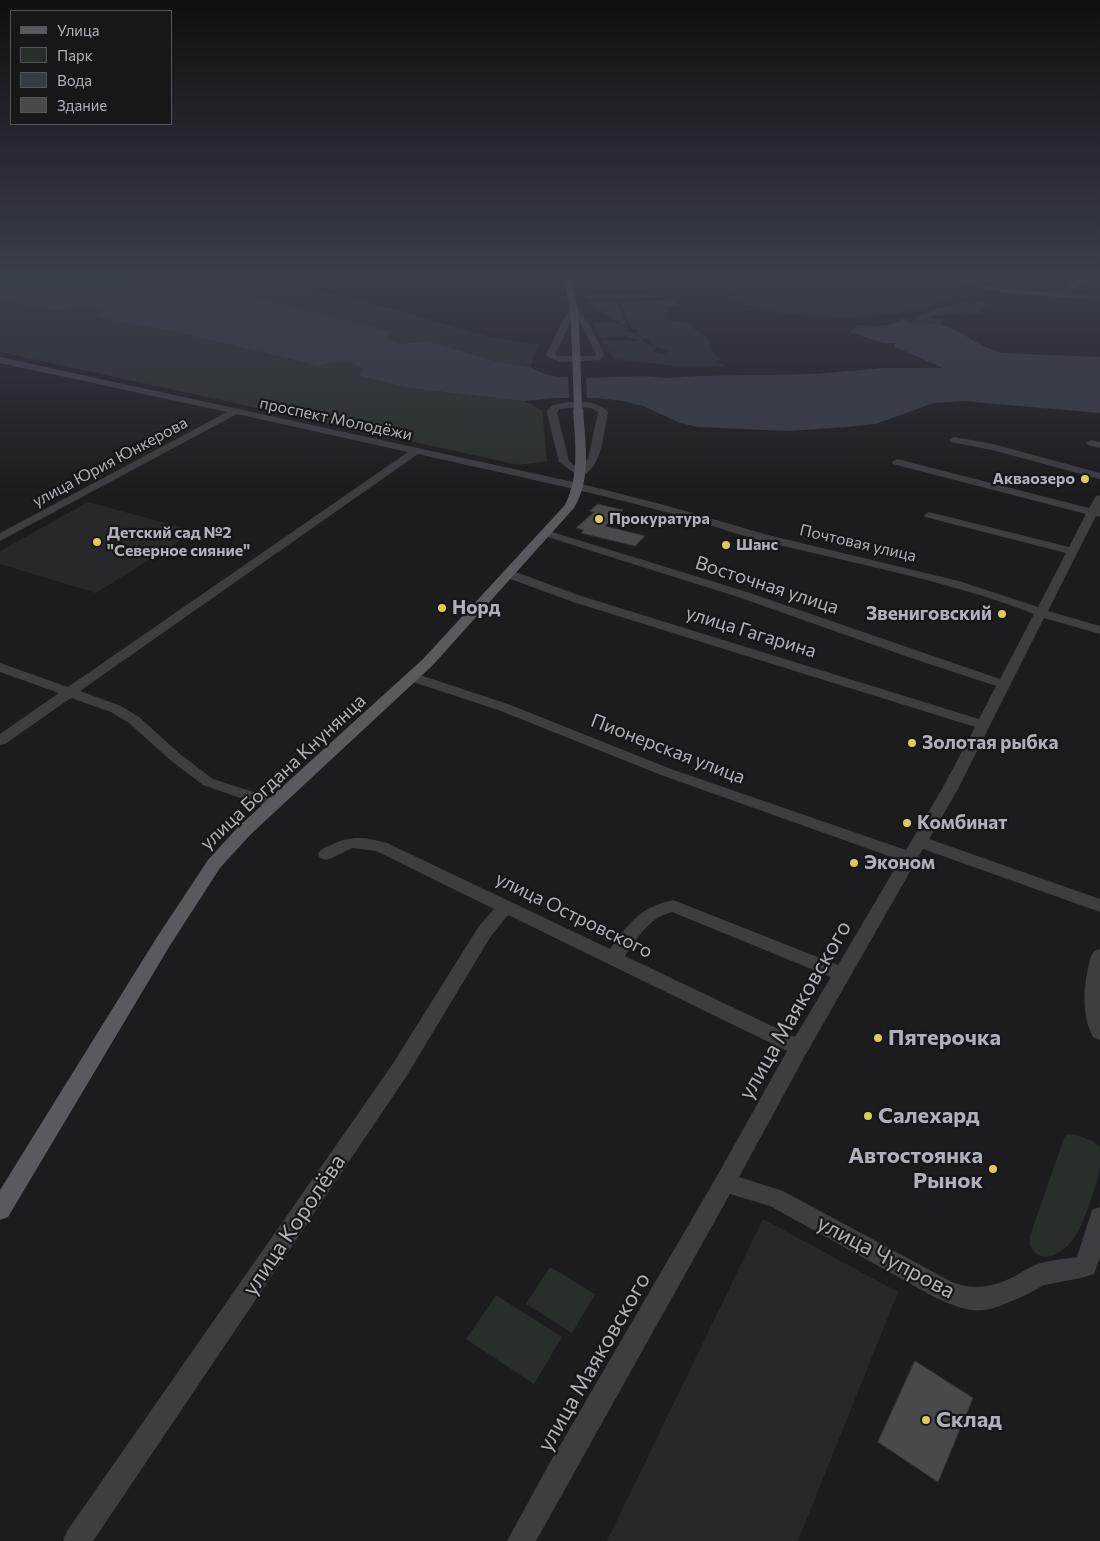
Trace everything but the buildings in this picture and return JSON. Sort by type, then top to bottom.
[{"type":"main road","name":"улица Богдана Кнунянца","points":[[0,1210],[202,880],[226,850],[412,677],[570,506],[579,480],[576,352]]},
{"type":"street","points":[[552,352],[550,356],[565,360],[597,358],[599,352]]},
{"type":"street","name":"проспект Молодёжи","points":[[0,360],[416,452],[579,480]]},
{"type":"street","points":[[591,405],[600,408],[603,412],[593,460],[579,480],[564,462],[552,413],[552,410],[556,407],[591,405]]},
{"type":"street","name":"улица Юрия Юнкерова","points":[[0,538],[234,412]]},
{"type":"street","points":[[954,440],[993,447],[1100,476]]},
{"type":"street","points":[[0,740],[416,452]]},
{"type":"street","points":[[897,462],[1096,513]]},
{"type":"street","name":"Почтовая улица","points":[[579,480],[657,506],[765,538],[947,582],[1100,630]]},
{"type":"street","name":"улица Маяковского","points":[[521,1541],[562,1466],[725,1183],[799,1048],[950,789],[1072,551],[1096,513],[1100,498]]},
{"type":"street","points":[[929,515],[1072,551]]},
{"type":"street","name":"Восточная улица","points":[[545,533],[869,638],[939,665],[1004,684]]},
{"type":"street","name":"улица Гагарина","points":[[509,574],[577,599],[982,725]]},
{"type":"street","points":[[0,667],[110,706],[134,720],[175,757],[208,782],[274,804]]},
{"type":"street","name":"Пионерская улица","points":[[412,677],[503,707],[666,772],[1100,906]]},
{"type":"street","name":"улица Островского","points":[[326,854],[352,842],[362,842],[381,847],[799,1048]]},
{"type":"street","name":"улица Королёва","points":[[77,1541],[394,1079],[485,931],[506,906]]},
{"type":"street","points":[[614,958],[644,917],[662,907],[673,906],[842,974]]},
{"type":"street","points":[[1100,956],[1094,977],[1094,989],[1096,1020],[1100,1032]]},
{"type":"street","name":"улица Чупрова","points":[[725,1183],[775,1198],[944,1290],[962,1298],[976,1300],[990,1298],[1022,1285],[1038,1275],[1093,1267],[1100,1217]]},
{"type":"shaded area","name":"Детский сад №2 \"Северное сияние\"","points":[[88,502],[195,531],[96,593],[0,564],[0,551]]},
{"type":"shaded area","points":[[763,1219],[898,1292],[798,1541],[607,1541]]},
{"type":"green space","points":[[0,352],[259,352],[319,366],[336,362],[348,362],[363,369],[360,376],[409,388],[524,401],[542,410],[547,461],[519,465]]},
{"type":"green space","points":[[464,352],[535,352],[530,367],[499,362]]},
{"type":"green space","points":[[610,352],[655,352],[663,354],[668,352],[712,352],[721,359],[714,362],[726,366],[675,366],[614,359]]},
{"type":"green space","points":[[1074,1134],[1093,1141],[1100,1147],[1100,1167],[1097,1180],[1085,1217],[1075,1237],[1057,1254],[1043,1256],[1036,1253],[1030,1246],[1030,1236],[1064,1138],[1066,1135]]},
{"type":"green space","points":[[550,1267],[595,1294],[572,1333],[526,1304]]},
{"type":"green space","points":[[496,1295],[562,1337],[534,1384],[466,1339]]},
{"type":"water","points":[[260,352],[464,352],[499,362],[530,367],[545,374],[559,377],[587,378],[815,374],[884,368],[943,368],[906,352],[999,352],[1100,357],[1100,413],[963,401],[934,403],[875,424],[847,427],[788,431],[698,427],[680,423],[643,406],[623,401],[596,398],[555,398],[524,401],[409,388],[359,376],[363,369],[353,364],[330,363],[319,366]]},
{"type":"pier","points":[[568,374],[586,375],[587,401],[569,401]]},
{"type":"place","name":"Акваозеро","points":[[1085,479]]},
{"type":"place","name":"Прокуратура","points":[[599,519]]},
{"type":"place","name":"Детский сад №2 \"Северное сияние\"","points":[[97,542]]},
{"type":"place","name":"Шанс","points":[[726,545]]},
{"type":"place","name":"Норд","points":[[442,608]]},
{"type":"place","name":"Звениговский","points":[[1002,614]]},
{"type":"place","name":"Золотая рыбка","points":[[912,743]]},
{"type":"place","name":"Комбинат","points":[[907,823]]},
{"type":"place","name":"Эконом","points":[[854,863]]},
{"type":"place","name":"Пятерочка","points":[[878,1038]]},
{"type":"place","name":"Салехард","points":[[868,1116]]},
{"type":"place","name":"Автостоянка Рынок","points":[[993,1169]]},
{"type":"place","name":"Склад","points":[[926,1420]]}]
